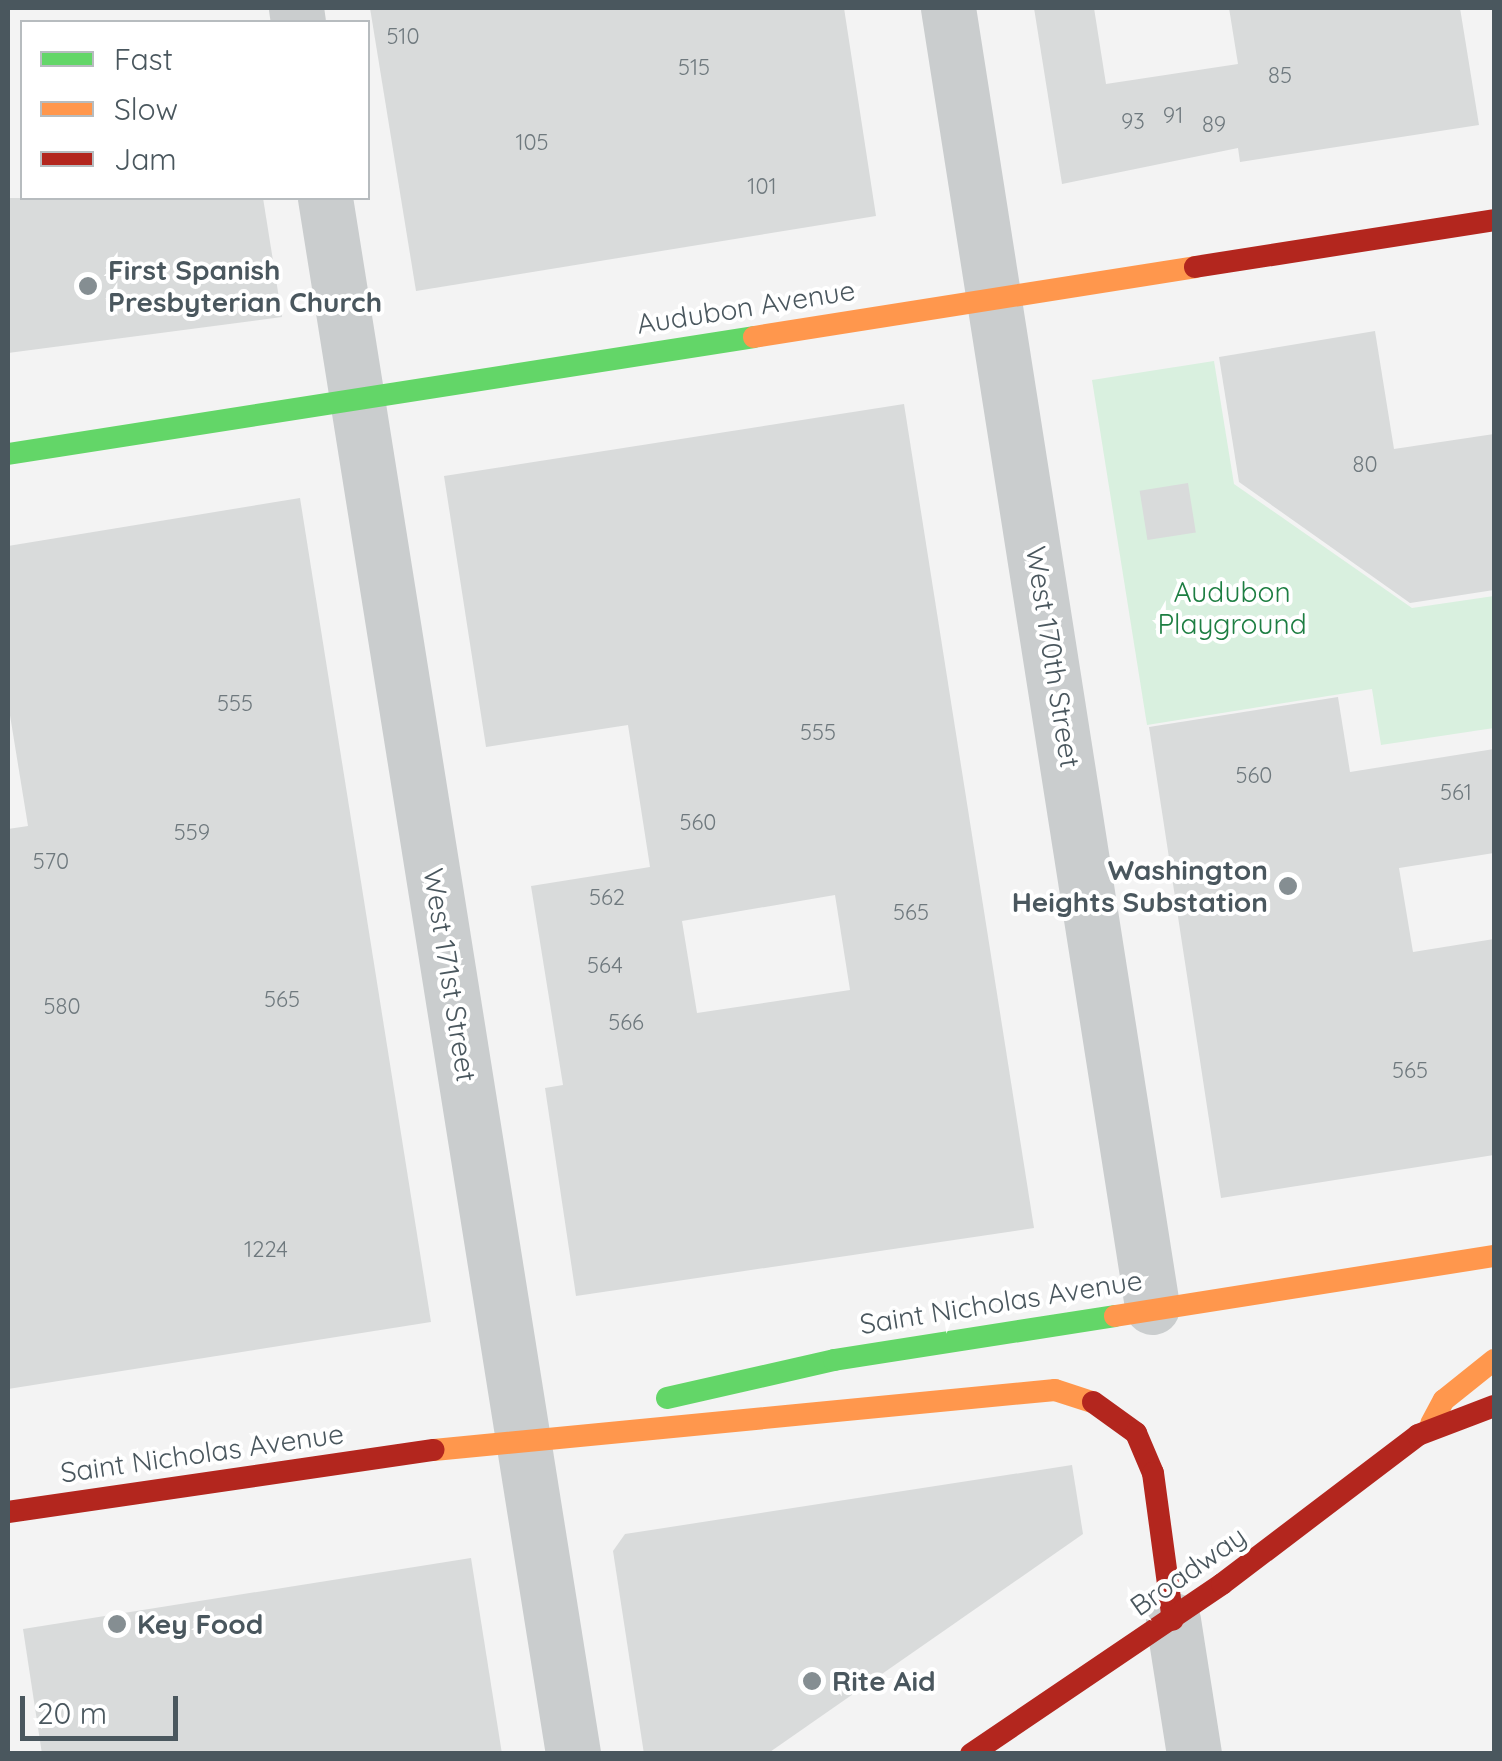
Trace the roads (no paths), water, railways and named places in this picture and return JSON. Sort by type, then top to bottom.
[{"type":"main road","name":"Audubon Avenue","points":[[8,454],[1494,220]]},
{"type":"main road","name":"Saint Nicholas Avenue","points":[[524,1437],[749,1375],[1152,1307],[1494,1256]]},
{"type":"main road","name":"Broadway","points":[[1430,1427],[1444,1400],[1494,1360]]},
{"type":"main road","name":"Saint Nicholas Avenue","points":[[8,1512],[524,1437],[992,1390],[1084,1396],[1123,1418],[1146,1454],[1173,1620]]},
{"type":"main road","name":"Broadway","points":[[971,1754],[1173,1620],[1430,1427],[1494,1406]]},
{"type":"street","name":"West 170th Street","points":[[948,8],[997,299],[1152,1307]]},
{"type":"street","name":"West 171st Street","points":[[325,200],[573,1754]]},
{"type":"street","points":[[1173,1620],[1194,1754]]},
{"type":"place","name":"First Spanish Presbyterian Church","points":[[88,286]]},
{"type":"place","name":"Washington Heights Substation","points":[[1288,886]]},
{"type":"place","name":"Key Food","points":[[117,1624]]},
{"type":"place","name":"Rite Aid","points":[[812,1681]]},
{"type":"park label","name":"Audubon Playground","points":[[1232,608]]}]
